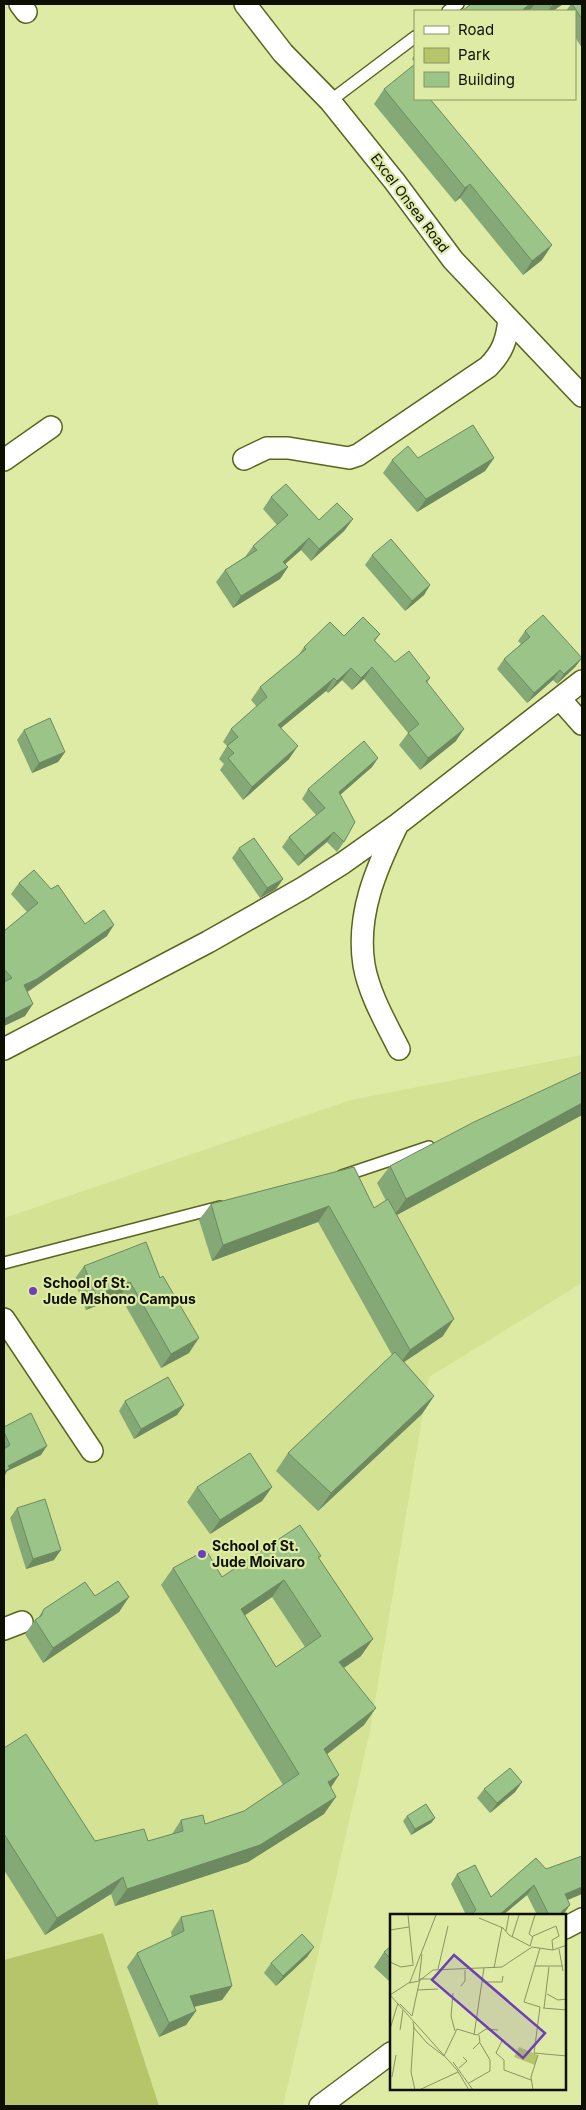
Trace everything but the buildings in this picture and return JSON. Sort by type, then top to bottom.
[{"type":"street","name":"Excel Onsea Road","points":[[245,4],[283,53],[330,101],[395,182],[453,260],[582,396]]},
{"type":"street","points":[[244,459],[267,448],[288,448],[349,458],[358,455],[488,367],[504,347],[509,319]]},
{"type":"street","points":[[4,460],[51,427]]},
{"type":"street","points":[[4,1049],[48,1024],[142,978],[343,863],[398,824],[582,681]]},
{"type":"street","points":[[560,699],[582,724]]},
{"type":"street","points":[[398,824],[372,883],[364,911],[362,938],[364,966],[377,1004],[399,1049]]},
{"type":"street","points":[[4,1319],[92,1451]]},
{"type":"street","points":[[566,1927],[582,1919]]},
{"type":"street","points":[[320,2106],[390,2054]]},
{"type":"lane","points":[[330,101],[414,37]]},
{"type":"lane","points":[[330,1178],[423,1150],[440,1142]]},
{"type":"lane","points":[[4,1263],[235,1203]]},
{"type":"shaded area","name":"School of St. Jude Moivaro","points":[[582,1055],[582,1283],[429,1377],[370,1731],[283,2106],[4,2106],[4,1218],[351,1100]]},
{"type":"green space","points":[[103,1933],[159,2106],[4,2106],[4,1960]]},
{"type":"place","name":"School of St. Jude Mshono Campus","points":[[33,1291]]},
{"type":"place","name":"School of St. Jude Moivaro","points":[[202,1554]]}]
